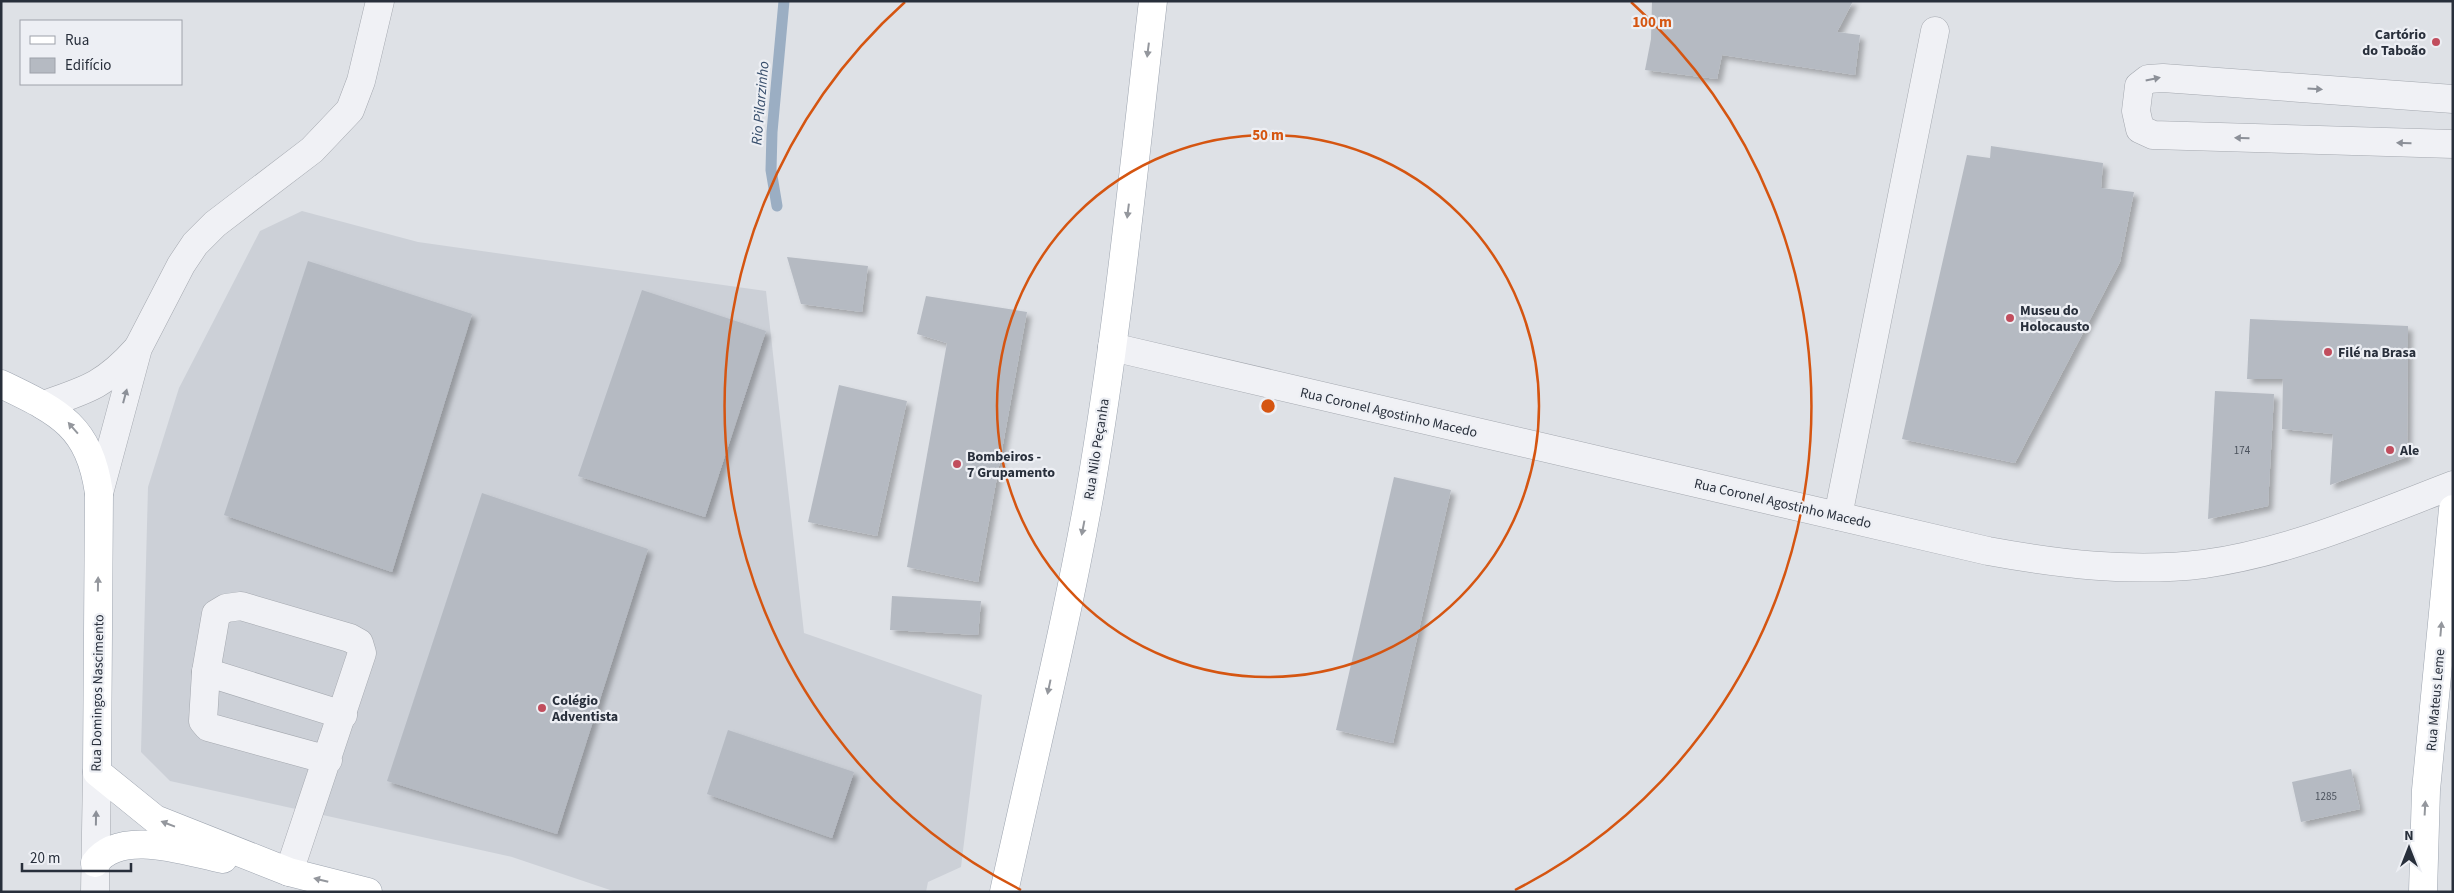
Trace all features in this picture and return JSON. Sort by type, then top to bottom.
[{"type":"main road","name":"Rua Nilo Peçanha","points":[[1004,892],[1075,568],[1112,347],[1153,1]]},
{"type":"main road","points":[[1,384],[43,404]]},
{"type":"main road","name":"Rua Domingos Nascimento","points":[[43,404],[65,419],[86,447],[96,472],[99,494],[96,772]]},
{"type":"main road","name":"Rua Mateus Leme","points":[[2423,892],[2426,790],[2453,509]]},
{"type":"main road","points":[[96,772],[155,819],[289,872]]},
{"type":"main road","points":[[95,863],[115,846],[136,843],[289,872],[368,892]]},
{"type":"street","name":"Rua Domingos Nascimento","points":[[99,494],[138,348],[181,265],[195,244],[215,224],[312,150],[350,110],[361,81],[380,1]]},
{"type":"street","points":[[1838,516],[1936,31]]},
{"type":"street","points":[[2453,99],[2162,78],[2148,79],[2139,86],[2136,111],[2140,129],[2153,135],[2453,144]]},
{"type":"street","name":"Rua Coronel Agostinho Macedo","points":[[1112,347],[1838,516],[2044,561],[2094,566],[2150,567],[2202,564],[2249,555],[2336,529],[2453,485]]},
{"type":"street","name":"Rua Domingos Nascimento","points":[[43,404],[96,385],[118,370],[138,348]]},
{"type":"street","points":[[289,872],[328,760],[343,715],[362,653],[358,643],[350,638],[241,606],[226,608],[216,614],[206,672],[203,721],[208,727],[328,760]]},
{"type":"street","points":[[206,672],[343,715]]},
{"type":"street","name":"Rua Domingos Nascimento","points":[[95,892],[96,772]]},
{"type":"shaded area","points":[[302,211],[418,242],[766,291],[804,633],[982,695],[961,867],[928,882],[926,892],[616,892],[512,857],[170,781],[141,752],[148,487],[179,388],[260,231]]},
{"type":"building","points":[[1652,1],[1853,1],[1837,32],[1860,35],[1855,75],[1722,55],[1717,79],[1645,70],[1651,39]]},
{"type":"building","points":[[1991,146],[2103,163],[2101,188],[2134,192],[2120,262],[2015,463],[1902,439],[1967,155],[1990,158]]},
{"type":"building","points":[[787,257],[868,266],[862,312],[801,304]]},
{"type":"building","points":[[308,261],[472,314],[392,572],[224,515]]},
{"type":"building","points":[[642,290],[766,331],[705,517],[578,476]]},
{"type":"building","points":[[926,296],[1027,312],[978,582],[907,567],[947,343],[917,334]]},
{"type":"building","points":[[2250,319],[2408,326],[2407,457],[2330,485],[2333,434],[2282,429],[2283,379],[2247,379]]},
{"type":"building","points":[[839,385],[907,401],[877,536],[808,522]]},
{"type":"building","points":[[2215,391],[2274,394],[2268,506],[2208,519]]},
{"type":"building","points":[[1394,477],[1451,490],[1393,743],[1336,730]]},
{"type":"building","points":[[482,493],[648,549],[557,834],[387,781]]},
{"type":"building","points":[[892,596],[981,601],[978,635],[890,630]]},
{"type":"building","points":[[728,730],[854,772],[832,838],[707,794]]},
{"type":"building","points":[[2351,769],[2360,809],[2301,822],[2292,782]]},
{"type":"waterway","name":"Rio Pilarzinho","points":[[777,206],[771,170],[772,132],[784,1]]},
{"type":"place","name":"Cartório do Taboão","points":[[2436,42]]},
{"type":"place","name":"Museu do Holocausto","points":[[2010,318]]},
{"type":"place","name":"Filé na Brasa","points":[[2328,352]]},
{"type":"place","name":"Ale","points":[[2390,450]]},
{"type":"place","name":"Bombeiros - 7 Grupamento","points":[[957,464]]},
{"type":"place","name":"Colégio Adventista","points":[[542,708]]}]
